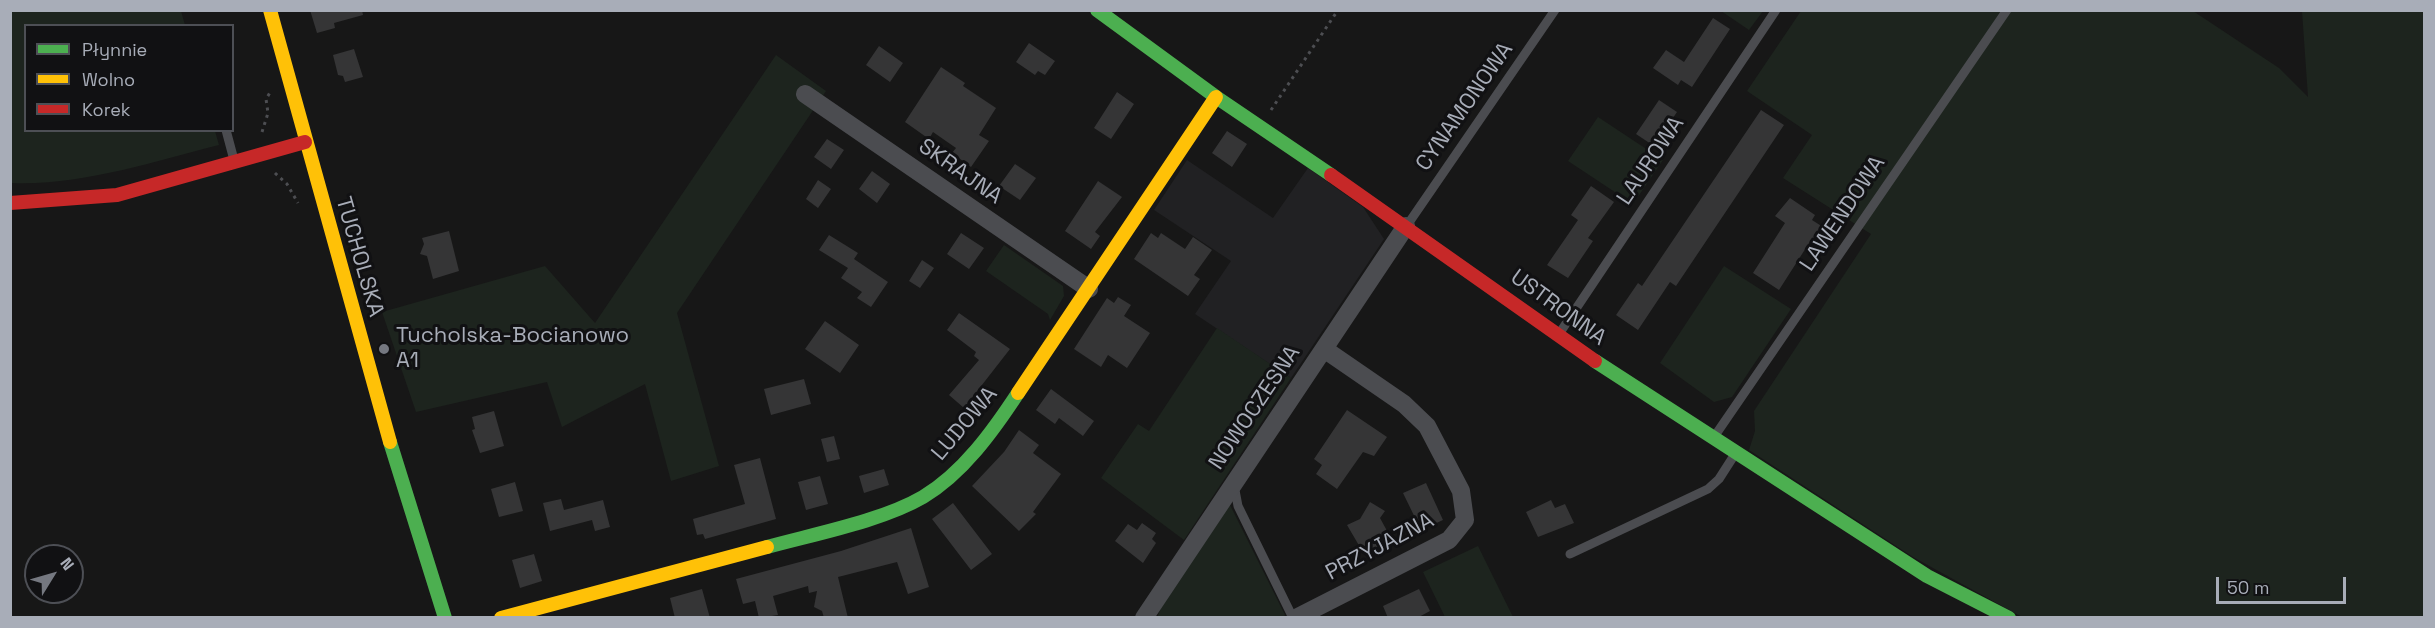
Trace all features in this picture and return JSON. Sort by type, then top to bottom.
[{"type":"street","name":"TUCHOLSKA","points":[[270,10],[382,415],[445,618]]},
{"type":"street","name":"USTRONNA","points":[[1097,10],[1216,97],[1406,226],[1623,381],[1927,576],[2009,618]]},
{"type":"street","name":"SKRAJNA","points":[[805,94],[1089,289]]},
{"type":"street","name":"LUDOWA","points":[[501,618],[741,555],[885,513],[923,497],[948,478],[992,432],[1216,97]]},
{"type":"street","points":[[10,203],[62,201],[117,195],[305,142]]},
{"type":"street","name":"NOWOCZESNA","points":[[1144,618],[1406,226]]},
{"type":"street","name":"PRZYJAZNA","points":[[1294,618],[1449,540],[1465,520],[1461,491],[1427,426],[1404,404],[1324,349]]},
{"type":"lane","name":"CYNAMONOWA","points":[[1406,226],[1555,10]]},
{"type":"lane","name":"LAUROWA","points":[[1559,334],[1776,10]]},
{"type":"lane","name":"LAWENDOWA","points":[[1712,439],[2007,10]]},
{"type":"lane","points":[[226,132],[234,162]]},
{"type":"lane","points":[[1570,554],[1708,489],[1719,479],[1735,454]]},
{"type":"lane","points":[[1234,483],[1238,506],[1294,618]]},
{"type":"path","points":[[1260,126],[1338,10]]},
{"type":"path","points":[[261,135],[268,113],[266,99],[272,89]]},
{"type":"path","points":[[269,168],[287,184],[298,203]]},
{"type":"shaded area","points":[[11,10],[181,11],[185,24],[24,24],[24,132],[215,132],[219,145],[90,177],[37,183],[11,183]]},
{"type":"shaded area","points":[[1721,11],[1763,11],[1749,30]]},
{"type":"shaded area","points":[[1801,11],[2193,11],[2279,68],[2308,97],[2302,11],[2424,11],[2424,617],[2022,617],[1913,557],[1749,450],[1755,431],[1754,411],[1871,234],[1783,178],[1812,135],[1747,91]]},
{"type":"shaded area","points":[[776,55],[826,91],[677,313],[719,466],[671,481],[645,384],[562,427],[547,382],[416,412],[382,312],[545,266],[595,323]]},
{"type":"shaded area","points":[[1598,117],[1663,160],[1633,204],[1568,161]]},
{"type":"shaded area","points":[[1187,160],[1273,218],[1308,168],[1363,207],[1384,239],[1291,378],[1195,314],[1231,261],[1154,210]]},
{"type":"shaded area","points":[[1004,245],[1063,286],[1064,296],[1050,320],[1048,314],[986,271]]},
{"type":"shaded area","points":[[1724,266],[1791,309],[1732,397],[1714,402],[1660,363]]},
{"type":"shaded area","points":[[1217,328],[1291,378],[1184,540],[1101,478],[1138,424],[1149,431]]},
{"type":"shaded area","points":[[1229,503],[1285,615],[1283,618],[1157,618],[1166,594]]},
{"type":"shaded area","points":[[1478,546],[1513,617],[1445,617],[1423,572]]},
{"type":"building","points":[[310,10],[362,10],[363,15],[334,23],[335,28],[317,33]]},
{"type":"building","points":[[1713,18],[1730,29],[1692,87],[1681,80],[1678,85],[1653,68],[1666,50],[1684,62]]},
{"type":"building","points":[[1029,43],[1055,61],[1045,75],[1038,71],[1035,75],[1016,62]]},
{"type":"building","points":[[879,46],[903,63],[890,82],[866,65]]},
{"type":"building","points":[[354,49],[363,77],[345,82],[343,76],[338,75],[333,55]]},
{"type":"building","points":[[941,67],[965,83],[963,86],[996,108],[979,135],[989,141],[971,167],[952,153],[956,148],[933,132],[929,139],[905,122]]},
{"type":"building","points":[[1117,92],[1134,104],[1111,139],[1094,128]]},
{"type":"building","points":[[1659,100],[1677,112],[1654,146],[1636,134]]},
{"type":"building","points":[[1761,110],[1784,125],[1676,286],[1670,282],[1638,330],[1616,315],[1638,283],[1642,286]]},
{"type":"building","points":[[1227,131],[1247,144],[1232,167],[1212,153]]},
{"type":"building","points":[[827,139],[844,150],[831,169],[814,157]]},
{"type":"building","points":[[1015,164],[1036,178],[1020,200],[999,186]]},
{"type":"building","points":[[872,171],[890,184],[877,203],[859,189]]},
{"type":"building","points":[[818,180],[831,189],[818,208],[806,199]]},
{"type":"building","points":[[1098,181],[1122,197],[1095,232],[1100,236],[1091,249],[1065,231]]},
{"type":"building","points":[[1591,186],[1614,202],[1588,238],[1593,241],[1568,278],[1547,265],[1578,220],[1571,215]]},
{"type":"building","points":[[1790,198],[1815,215],[1812,220],[1826,229],[1816,244],[1811,240],[1779,290],[1753,273],[1785,223],[1775,216]]},
{"type":"building","points":[[449,231],[459,271],[433,279],[427,256],[420,254],[424,244],[422,238]]},
{"type":"building","points":[[961,233],[984,248],[969,269],[947,254]]},
{"type":"building","points":[[1151,233],[1158,238],[1161,233],[1185,249],[1193,237],[1212,250],[1194,275],[1200,279],[1188,296],[1134,259]]},
{"type":"building","points":[[829,235],[858,253],[854,259],[888,282],[871,307],[857,298],[862,292],[841,278],[848,268],[819,250]]},
{"type":"building","points":[[922,260],[934,268],[920,288],[909,281]]},
{"type":"building","points":[[1118,297],[1131,305],[1124,316],[1150,333],[1127,368],[1108,355],[1101,367],[1074,349],[1107,298],[1114,303]]},
{"type":"building","points":[[959,313],[1010,349],[964,408],[949,395],[979,360],[974,356],[976,352],[947,330]]},
{"type":"building","points":[[825,321],[859,345],[840,373],[805,349]]},
{"type":"building","points":[[804,379],[811,404],[771,415],[764,389]]},
{"type":"building","points":[[1051,389],[1094,421],[1083,436],[1059,418],[1055,424],[1036,410]]},
{"type":"building","points":[[1347,410],[1387,437],[1374,456],[1363,452],[1337,489],[1316,474],[1322,465],[1314,459]]},
{"type":"building","points":[[494,411],[504,446],[480,453],[472,430],[475,429],[472,417]]},
{"type":"building","points":[[1019,430],[1039,445],[1033,453],[1061,474],[1033,512],[1036,514],[1019,531],[972,486],[1004,452]]},
{"type":"building","points":[[834,436],[840,459],[827,462],[821,439]]},
{"type":"building","points":[[760,458],[776,519],[705,539],[703,534],[697,535],[693,519],[745,504],[734,465]]},
{"type":"building","points":[[884,469],[889,485],[864,493],[859,476]]},
{"type":"building","points":[[820,476],[828,504],[806,510],[798,482]]},
{"type":"building","points":[[515,482],[523,511],[499,517],[491,489]]},
{"type":"building","points":[[1426,483],[1443,520],[1421,530],[1403,493]]},
{"type":"building","points":[[561,499],[564,510],[603,500],[610,527],[595,531],[592,520],[550,531],[543,503]]},
{"type":"building","points":[[1551,500],[1555,508],[1565,504],[1574,523],[1538,537],[1526,512]]},
{"type":"building","points":[[1370,502],[1385,511],[1380,518],[1392,540],[1364,554],[1347,525],[1360,519]]},
{"type":"building","points":[[953,503],[992,554],[971,570],[932,519]]},
{"type":"building","points":[[1142,523],[1156,533],[1152,539],[1156,543],[1143,563],[1115,541],[1128,524],[1137,530]]},
{"type":"building","points":[[911,528],[929,587],[908,594],[897,562],[838,577],[848,618],[824,618],[822,611],[814,607],[817,591],[809,593],[808,586],[773,596],[778,615],[759,618],[755,601],[743,604],[736,579],[841,551]]},
{"type":"building","points":[[534,554],[542,581],[520,588],[512,560]]},
{"type":"building","points":[[702,589],[710,618],[675,618],[670,598]]},
{"type":"building","points":[[1419,589],[1430,611],[1417,618],[1388,618],[1383,606]]},
{"type":"traffic: fast","points":[[1097,10],[1216,97],[1331,175]]},
{"type":"traffic: fast","points":[[1595,361],[1927,576],[2009,618]]},
{"type":"traffic: fast","points":[[767,547],[868,520],[923,497],[964,464],[988,436],[1018,393]]},
{"type":"traffic: fast","points":[[390,442],[445,618]]},
{"type":"traffic: slow","points":[[270,10],[390,442]]},
{"type":"traffic: slow","points":[[1018,393],[1216,97]]},
{"type":"traffic: slow","points":[[501,618],[767,547]]},
{"type":"traffic: jam","points":[[10,203],[117,195],[305,142]]},
{"type":"traffic: jam","points":[[1331,175],[1595,361]]},
{"type":"place","name":"Tucholska-Bocianowo A1","points":[[384,349]]}]
